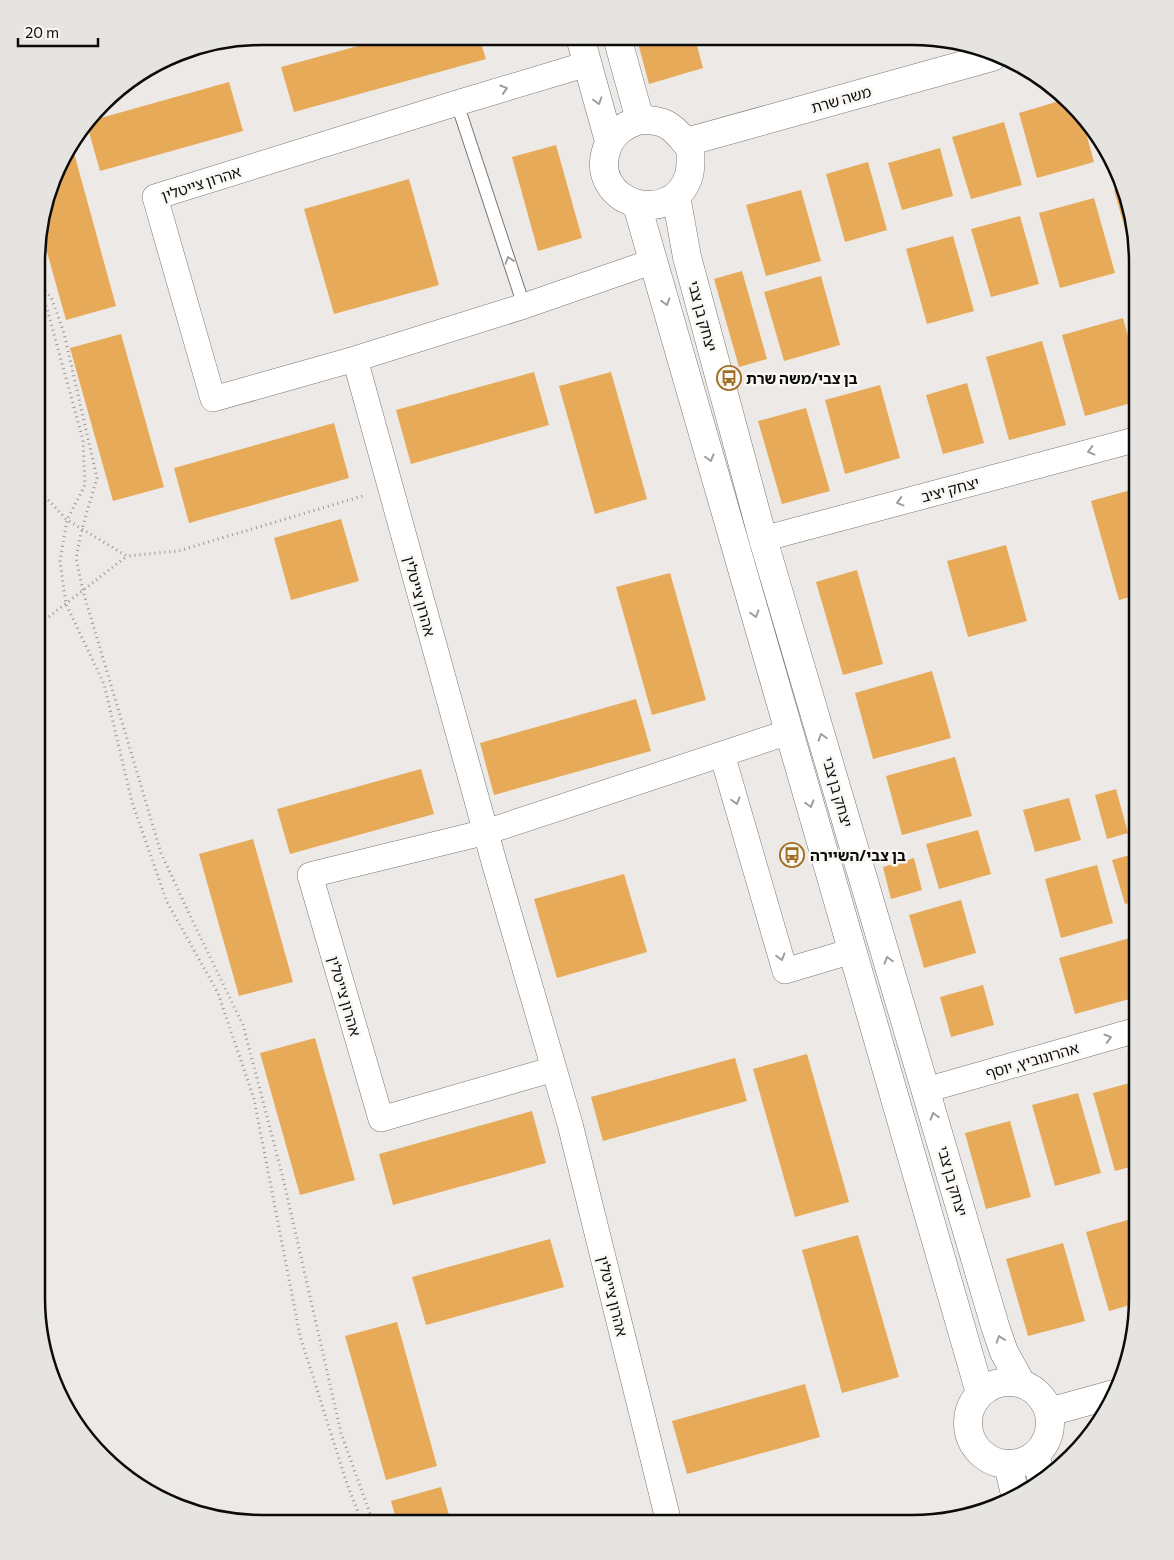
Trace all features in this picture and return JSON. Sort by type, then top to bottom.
[{"type":"street","points":[[582,45],[609,142]]},
{"type":"street","points":[[619,45],[640,120]]},
{"type":"street","name":"משה שרת","points":[[690,141],[986,59]]},
{"type":"street","name":"אהרון צייטלין","points":[[587,64],[155,197],[213,399],[355,359],[524,306],[654,261]]},
{"type":"street","points":[[640,120],[654,120],[666,124],[677,131],[685,142],[690,141],[688,177],[676,196],[664,202],[651,206],[638,205],[625,200],[615,191],[608,180],[604,160],[609,142],[617,131],[628,124],[640,120]]},
{"type":"street","name":"יצחק בן צבי","points":[[676,196],[686,257],[763,539],[995,1326],[1004,1352],[1021,1383]]},
{"type":"street","name":"יצחק בן צבי","points":[[638,205],[980,1393]]},
{"type":"street","name":"אהרון צייטלין","points":[[355,359],[486,832],[570,1124],[667,1515]]},
{"type":"street","name":"יצחק יציב","points":[[763,539],[1129,441]]},
{"type":"street","name":"אהרון צייטלין","points":[[554,1069],[381,1119],[310,875],[486,832],[789,732]]},
{"type":"street","points":[[722,754],[785,971],[852,950]]},
{"type":"street","name":"אהרונוביץ, יוסף","points":[[926,1090],[1129,1032]]},
{"type":"street","points":[[999,1382],[1021,1383],[1033,1389],[1043,1399],[1049,1412],[1051,1424],[1049,1436],[1039,1468],[994,1462],[982,1455],[973,1444],[968,1431],[968,1418],[972,1404],[980,1393],[999,1382]]},
{"type":"street","points":[[1049,1412],[1106,1396]]},
{"type":"street","points":[[1008,1465],[1014,1490]]},
{"type":"lane","points":[[457,103],[524,306]]},
{"type":"path","points":[[45,291],[51,297],[64,333],[97,478],[82,529],[76,558],[83,591],[161,852],[242,1025],[283,1178],[341,1433],[370,1515]]},
{"type":"path","points":[[45,304],[83,440],[85,485],[67,520],[60,562],[66,604],[104,684],[132,802],[167,902],[218,993],[254,1099],[300,1336],[347,1484],[359,1515]]},
{"type":"path","points":[[45,620],[128,556],[178,551],[390,488]]},
{"type":"path","points":[[45,496],[67,520],[128,556]]},
{"type":"building","points":[[362,45],[482,45],[486,59],[294,112],[281,67]]},
{"type":"building","points":[[639,45],[697,45],[703,68],[649,84]]},
{"type":"building","points":[[229,82],[243,131],[100,171],[89,132],[100,118]]},
{"type":"building","points":[[1058,101],[1066,108],[1086,133],[1094,162],[1037,178],[1019,113]]},
{"type":"building","points":[[1004,122],[1022,185],[971,199],[952,137]]},
{"type":"building","points":[[556,145],[582,238],[538,251],[512,157]]},
{"type":"building","points":[[940,148],[953,196],[902,210],[888,163]]},
{"type":"building","points":[[74,153],[116,306],[66,320],[45,246],[52,206]]},
{"type":"building","points":[[868,162],[887,230],[845,242],[826,174]]},
{"type":"building","points":[[409,179],[439,285],[334,314],[304,209]]},
{"type":"building","points":[[1116,189],[1122,206],[1128,238],[1114,190]]},
{"type":"building","points":[[801,190],[821,261],[766,276],[746,205]]},
{"type":"building","points":[[1094,198],[1115,273],[1060,288],[1039,213]]},
{"type":"building","points":[[1020,216],[1039,284],[991,297],[971,229]]},
{"type":"building","points":[[953,236],[974,311],[927,324],[906,249]]},
{"type":"building","points":[[742,271],[767,359],[739,367],[714,279]]},
{"type":"building","points":[[821,276],[840,345],[784,361],[764,292]]},
{"type":"building","points":[[1123,318],[1129,340],[1129,404],[1085,416],[1062,335]]},
{"type":"building","points":[[121,334],[164,487],[113,501],[70,348]]},
{"type":"building","points":[[1042,341],[1066,425],[1009,440],[986,357]]},
{"type":"building","points":[[534,372],[549,425],[411,464],[396,410]]},
{"type":"building","points":[[611,372],[647,499],[595,514],[559,386]]},
{"type":"building","points":[[967,383],[984,443],[943,454],[926,395]]},
{"type":"building","points":[[880,385],[900,458],[845,474],[825,400]]},
{"type":"building","points":[[806,408],[830,491],[782,504],[758,421]]},
{"type":"building","points":[[334,423],[349,478],[189,523],[174,468]]},
{"type":"building","points":[[1129,490],[1129,597],[1119,600],[1091,501]]},
{"type":"building","points":[[341,519],[359,581],[291,600],[274,538]]},
{"type":"building","points":[[1006,545],[1027,621],[968,637],[947,561]]},
{"type":"building","points":[[857,570],[883,664],[843,675],[816,582]]},
{"type":"building","points":[[670,573],[706,700],[652,715],[616,587]]},
{"type":"building","points":[[932,671],[951,738],[873,759],[855,693]]},
{"type":"building","points":[[636,699],[651,751],[494,795],[480,743]]},
{"type":"building","points":[[955,757],[972,816],[902,835],[886,776]]},
{"type":"building","points":[[421,769],[434,814],[290,854],[277,809]]},
{"type":"building","points":[[1116,789],[1128,833],[1107,839],[1095,795]]},
{"type":"building","points":[[1069,798],[1081,840],[1035,852],[1023,810]]},
{"type":"building","points":[[978,830],[991,874],[939,889],[926,844]]},
{"type":"building","points":[[253,839],[293,982],[239,996],[199,854]]},
{"type":"building","points":[[1129,855],[1129,903],[1125,904],[1112,860]]},
{"type":"building","points":[[914,858],[922,890],[891,899],[883,867]]},
{"type":"building","points":[[1097,865],[1113,923],[1061,938],[1045,879]]},
{"type":"building","points":[[624,874],[647,952],[557,978],[534,899]]},
{"type":"building","points":[[961,900],[976,953],[924,968],[909,915]]},
{"type":"building","points":[[1129,938],[1129,999],[1075,1014],[1059,958]]},
{"type":"building","points":[[983,985],[994,1025],[951,1037],[940,997]]},
{"type":"building","points":[[315,1038],[355,1180],[300,1195],[260,1053]]},
{"type":"building","points":[[807,1054],[849,1202],[795,1217],[753,1069]]},
{"type":"building","points":[[735,1058],[747,1101],[603,1141],[591,1097]]},
{"type":"building","points":[[1129,1083],[1129,1167],[1115,1171],[1093,1093]]},
{"type":"building","points":[[1078,1093],[1101,1173],[1055,1186],[1032,1105]]},
{"type":"building","points":[[532,1111],[546,1163],[393,1205],[379,1154]]},
{"type":"building","points":[[1010,1121],[1031,1197],[986,1209],[965,1133]]},
{"type":"building","points":[[1129,1220],[1129,1305],[1109,1311],[1086,1232]]},
{"type":"building","points":[[858,1235],[899,1377],[842,1393],[802,1250]]},
{"type":"building","points":[[550,1239],[564,1287],[426,1325],[412,1277]]},
{"type":"building","points":[[1063,1243],[1085,1321],[1028,1336],[1006,1259]]},
{"type":"building","points":[[397,1322],[437,1466],[386,1480],[345,1336]]},
{"type":"building","points":[[805,1384],[820,1437],[687,1474],[672,1421]]},
{"type":"building","points":[[441,1487],[449,1515],[395,1515],[391,1501]]},
{"type":"place","name":"בן צבי/משה שרת","points":[[729,378]]},
{"type":"place","name":"בן צבי/השיירה","points":[[792,855]]}]
